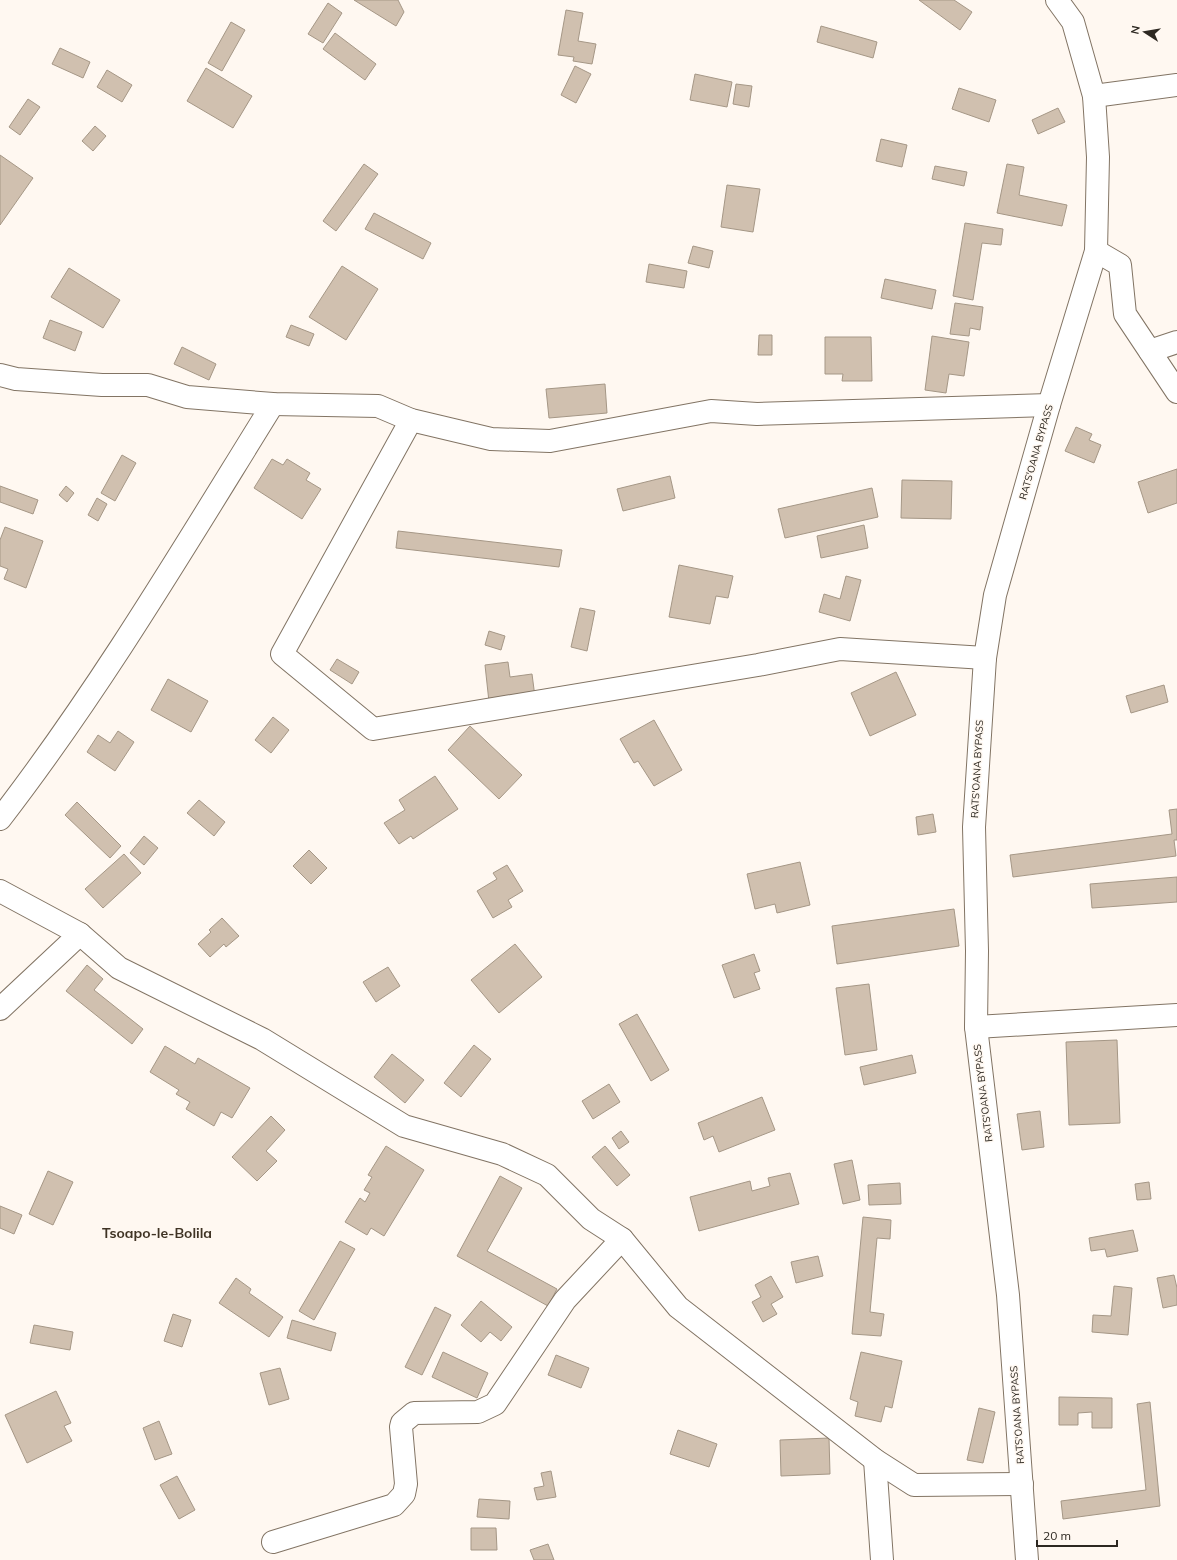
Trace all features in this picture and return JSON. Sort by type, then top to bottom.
[{"type":"street","name":"RATS'OANA BYPASS","points":[[1027,1560],[1008,1294],[976,1028],[977,951],[974,827],[985,658],[995,595],[1049,405],[1096,251],[1098,157],[1094,96],[1073,22],[1057,0]]},
{"type":"street","points":[[1094,96],[1177,85]]},
{"type":"street","points":[[1096,251],[1120,265],[1125,314],[1177,392]]},
{"type":"street","points":[[1150,351],[1177,342]]},
{"type":"street","points":[[0,375],[24,379],[102,385],[148,386],[187,397],[273,404],[378,406],[411,420],[491,439],[550,440],[711,411],[757,414],[1049,405]]},
{"type":"street","points":[[0,819],[22,790],[131,632],[273,404]]},
{"type":"street","points":[[411,420],[282,654],[373,729],[758,665],[840,649],[985,658]]},
{"type":"street","points":[[0,891],[80,934],[119,968],[262,1039],[404,1126],[502,1154],[547,1175],[591,1219],[622,1239],[678,1307],[875,1460],[914,1485],[1022,1484]]},
{"type":"street","points":[[0,1009],[80,934]]},
{"type":"street","points":[[976,1028],[1177,1015]]},
{"type":"street","points":[[273,1542],[394,1505],[404,1494],[406,1484],[401,1428],[402,1423],[414,1413],[478,1412],[495,1404],[565,1300],[622,1239]]},
{"type":"street","points":[[875,1460],[882,1560]]},
{"type":"building","points":[[354,0],[398,0],[404,12],[396,26]]},
{"type":"building","points":[[919,0],[954,0],[972,12],[960,30]]},
{"type":"building","points":[[328,3],[342,13],[323,43],[308,34]]},
{"type":"building","points":[[566,10],[583,13],[578,41],[596,44],[592,64],[573,61],[574,57],[558,55]]},
{"type":"building","points":[[231,22],[245,30],[222,71],[208,63]]},
{"type":"building","points":[[821,26],[877,42],[873,58],[817,42]]},
{"type":"building","points":[[335,33],[376,64],[365,80],[323,49]]},
{"type":"building","points":[[60,48],[90,62],[83,78],[52,64]]},
{"type":"building","points":[[575,66],[591,74],[576,103],[561,95]]},
{"type":"building","points":[[206,68],[252,96],[233,128],[187,101]]},
{"type":"building","points":[[107,70],[132,85],[122,102],[97,87]]},
{"type":"building","points":[[695,74],[732,82],[727,107],[690,100]]},
{"type":"building","points":[[736,84],[752,86],[749,107],[733,104]]},
{"type":"building","points":[[959,88],[996,100],[989,122],[952,109]]},
{"type":"building","points":[[28,99],[40,107],[20,135],[9,127]]},
{"type":"building","points":[[1058,108],[1065,122],[1038,134],[1032,120]]},
{"type":"building","points":[[95,126],[106,136],[93,151],[82,141]]},
{"type":"building","points":[[881,139],[907,145],[902,167],[876,161]]},
{"type":"building","points":[[0,155],[33,178],[0,225]]},
{"type":"building","points":[[364,164],[378,174],[336,231],[323,221]]},
{"type":"building","points":[[1007,164],[1024,167],[1019,195],[1067,205],[1062,226],[997,213]]},
{"type":"building","points":[[935,166],[967,172],[964,186],[932,179]]},
{"type":"building","points":[[727,185],[760,189],[753,232],[721,227]]},
{"type":"building","points":[[374,213],[431,243],[423,259],[365,229]]},
{"type":"building","points":[[965,223],[1003,229],[1001,245],[982,243],[973,300],[953,296]]},
{"type":"building","points":[[693,246],[713,251],[709,268],[688,263]]},
{"type":"building","points":[[649,264],[687,271],[684,288],[646,282]]},
{"type":"building","points":[[342,266],[378,289],[346,340],[309,317]]},
{"type":"building","points":[[69,268],[120,300],[103,328],[51,297]]},
{"type":"building","points":[[885,279],[936,290],[932,309],[881,298]]},
{"type":"building","points":[[955,303],[983,307],[980,330],[970,328],[969,336],[950,334]]},
{"type":"building","points":[[50,320],[82,332],[75,351],[43,338]]},
{"type":"building","points":[[291,325],[314,334],[309,346],[286,337]]},
{"type":"building","points":[[759,335],[772,335],[772,355],[758,355]]},
{"type":"building","points":[[932,336],[969,342],[964,376],[949,374],[946,393],[925,390]]},
{"type":"building","points":[[825,337],[871,337],[872,381],[842,381],[843,374],[825,374]]},
{"type":"building","points":[[182,347],[216,364],[209,380],[174,364]]},
{"type":"building","points":[[605,384],[607,413],[549,418],[546,389]]},
{"type":"building","points":[[1076,427],[1092,434],[1089,440],[1101,445],[1094,463],[1065,451]]},
{"type":"building","points":[[122,455],[136,463],[115,501],[101,493]]},
{"type":"building","points":[[272,459],[283,465],[287,459],[310,473],[306,480],[321,489],[302,519],[254,488]]},
{"type":"building","points":[[1177,469],[1177,503],[1148,513],[1138,482]]},
{"type":"building","points":[[670,476],[675,498],[623,511],[617,489]]},
{"type":"building","points":[[902,480],[952,481],[951,519],[901,518]]},
{"type":"building","points":[[0,486],[38,500],[33,514],[0,502]]},
{"type":"building","points":[[66,486],[74,493],[67,502],[59,495]]},
{"type":"building","points":[[872,488],[878,517],[785,538],[778,509]]},
{"type":"building","points":[[97,498],[107,504],[98,521],[88,515]]},
{"type":"building","points":[[864,525],[868,548],[821,558],[817,536]]},
{"type":"building","points":[[5,527],[43,541],[26,588],[4,579],[8,569],[0,566],[0,540]]},
{"type":"building","points":[[398,531],[562,550],[559,567],[396,548]]},
{"type":"building","points":[[679,565],[733,576],[728,598],[716,596],[710,624],[669,617]]},
{"type":"building","points":[[846,576],[861,580],[850,621],[819,612],[824,594],[840,599]]},
{"type":"building","points":[[580,608],[595,611],[587,651],[571,647]]},
{"type":"building","points":[[489,631],[505,636],[501,650],[485,645]]},
{"type":"building","points":[[337,659],[359,672],[352,684],[330,670]]},
{"type":"building","points":[[508,662],[510,677],[532,674],[535,697],[489,702],[485,665]]},
{"type":"building","points":[[896,672],[916,715],[870,736],[851,693]]},
{"type":"building","points":[[168,679],[208,701],[191,732],[151,710]]},
{"type":"building","points":[[1164,685],[1168,702],[1131,713],[1126,696]]},
{"type":"building","points":[[273,717],[289,730],[271,753],[255,740]]},
{"type":"building","points":[[654,720],[682,770],[654,786],[638,761],[634,763],[620,739]]},
{"type":"building","points":[[470,726],[522,775],[499,799],[448,750]]},
{"type":"building","points":[[118,731],[134,742],[115,771],[87,752],[98,735],[110,743]]},
{"type":"building","points":[[435,776],[458,809],[413,839],[411,836],[399,844],[384,823],[405,810],[399,800]]},
{"type":"building","points":[[199,800],[225,822],[214,836],[187,813]]},
{"type":"building","points":[[77,802],[121,846],[110,858],[65,815]]},
{"type":"building","points":[[1177,809],[1177,840],[1174,840],[1176,856],[1013,877],[1010,855],[1172,834],[1169,810]]},
{"type":"building","points":[[933,814],[936,832],[918,835],[916,817]]},
{"type":"building","points":[[144,836],[158,848],[144,865],[130,853]]},
{"type":"building","points":[[309,850],[327,868],[311,884],[293,866]]},
{"type":"building","points":[[124,854],[141,873],[103,908],[85,889]]},
{"type":"building","points":[[800,862],[810,905],[777,913],[775,904],[755,909],[747,874]]},
{"type":"building","points":[[507,865],[523,891],[508,900],[512,907],[493,918],[477,891],[497,879],[493,873]]},
{"type":"building","points":[[1177,877],[1177,902],[1092,908],[1090,884]]},
{"type":"building","points":[[954,909],[959,946],[837,964],[832,926]]},
{"type":"building","points":[[222,918],[239,936],[226,947],[224,944],[210,957],[198,944],[211,932],[209,930]]},
{"type":"building","points":[[515,944],[542,977],[499,1013],[471,980]]},
{"type":"building","points":[[754,954],[760,971],[754,973],[760,989],[734,998],[722,965]]},
{"type":"building","points":[[87,965],[103,979],[94,990],[143,1029],[132,1044],[66,991]]},
{"type":"building","points":[[388,967],[400,986],[376,1002],[363,982]]},
{"type":"building","points":[[869,984],[877,1050],[845,1055],[836,988]]},
{"type":"building","points":[[637,1014],[669,1070],[651,1081],[619,1024]]},
{"type":"building","points":[[1117,1040],[1120,1123],[1069,1125],[1066,1042]]},
{"type":"building","points":[[474,1045],[491,1059],[461,1097],[444,1083]]},
{"type":"building","points":[[165,1046],[195,1064],[198,1058],[250,1088],[232,1118],[221,1112],[214,1126],[186,1109],[190,1102],[176,1094],[179,1090],[150,1072]]},
{"type":"building","points":[[392,1054],[424,1080],[405,1103],[374,1077]]},
{"type":"building","points":[[912,1055],[916,1073],[864,1085],[860,1067]]},
{"type":"building","points":[[609,1084],[620,1102],[593,1119],[582,1101]]},
{"type":"building","points":[[762,1097],[775,1130],[719,1152],[713,1136],[704,1140],[698,1123]]},
{"type":"building","points":[[1040,1111],[1044,1147],[1022,1150],[1017,1114]]},
{"type":"building","points":[[271,1116],[285,1130],[266,1151],[277,1161],[257,1181],[232,1157]]},
{"type":"building","points":[[621,1131],[629,1142],[619,1149],[612,1138]]},
{"type":"building","points":[[386,1146],[424,1170],[384,1236],[371,1228],[367,1235],[345,1222],[360,1198],[365,1202],[370,1193],[364,1190],[372,1177],[368,1175]]},
{"type":"building","points":[[605,1146],[630,1175],[617,1186],[592,1157]]},
{"type":"building","points":[[852,1160],[860,1200],[843,1204],[834,1164]]},
{"type":"building","points":[[48,1171],[73,1182],[53,1225],[29,1214]]},
{"type":"building","points":[[790,1173],[799,1204],[699,1231],[690,1197],[750,1181],[752,1191],[770,1186],[768,1178]]},
{"type":"building","points":[[500,1176],[522,1188],[487,1251],[557,1289],[548,1306],[457,1256]]},
{"type":"building","points":[[1149,1182],[1151,1199],[1137,1200],[1135,1184]]},
{"type":"building","points":[[900,1183],[901,1204],[869,1205],[868,1185]]},
{"type":"building","points":[[0,1206],[22,1215],[14,1234],[0,1228]]},
{"type":"building","points":[[863,1217],[891,1220],[890,1239],[877,1238],[870,1312],[884,1314],[881,1336],[852,1334]]},
{"type":"building","points":[[1133,1230],[1138,1251],[1107,1257],[1105,1249],[1091,1251],[1089,1238]]},
{"type":"building","points":[[340,1241],[355,1249],[314,1320],[299,1311]]},
{"type":"building","points":[[818,1256],[823,1276],[796,1283],[791,1262]]},
{"type":"building","points":[[1174,1275],[1177,1288],[1177,1305],[1163,1308],[1157,1278]]},
{"type":"building","points":[[771,1276],[783,1297],[771,1304],[777,1314],[763,1322],[752,1302],[761,1297],[755,1285]]},
{"type":"building","points":[[236,1278],[251,1289],[249,1293],[283,1317],[269,1337],[219,1303]]},
{"type":"building","points":[[1114,1286],[1132,1288],[1128,1335],[1092,1332],[1093,1315],[1111,1316]]},
{"type":"building","points":[[481,1301],[512,1327],[501,1341],[490,1332],[481,1342],[461,1325]]},
{"type":"building","points":[[435,1307],[451,1315],[422,1375],[405,1367]]},
{"type":"building","points":[[173,1314],[191,1320],[182,1347],[164,1341]]},
{"type":"building","points":[[292,1320],[336,1333],[331,1351],[287,1338]]},
{"type":"building","points":[[34,1325],[73,1332],[70,1350],[30,1343]]},
{"type":"building","points":[[443,1352],[488,1373],[477,1398],[432,1377]]},
{"type":"building","points":[[861,1352],[902,1361],[892,1408],[885,1406],[881,1422],[855,1416],[858,1402],[850,1399]]},
{"type":"building","points":[[556,1355],[589,1368],[581,1388],[548,1375]]},
{"type":"building","points":[[280,1368],[289,1399],[269,1405],[260,1373]]},
{"type":"building","points":[[56,1391],[71,1423],[64,1426],[72,1441],[27,1463],[5,1415]]},
{"type":"building","points":[[1059,1397],[1112,1398],[1112,1428],[1092,1428],[1092,1412],[1078,1413],[1078,1425],[1059,1425]]},
{"type":"building","points":[[1150,1402],[1160,1506],[1063,1519],[1061,1501],[1146,1490],[1137,1404]]},
{"type":"building","points":[[979,1408],[995,1412],[983,1463],[967,1460]]},
{"type":"building","points":[[159,1421],[172,1454],[155,1460],[143,1428]]},
{"type":"building","points":[[678,1430],[717,1444],[709,1467],[670,1454]]},
{"type":"building","points":[[829,1438],[830,1474],[781,1476],[780,1440]]},
{"type":"building","points":[[551,1471],[556,1497],[537,1500],[534,1488],[544,1486],[541,1473]]},
{"type":"building","points":[[177,1476],[195,1510],[179,1519],[160,1485]]},
{"type":"building","points":[[479,1499],[510,1501],[509,1519],[477,1517]]},
{"type":"building","points":[[471,1528],[496,1528],[497,1550],[471,1550]]},
{"type":"building","points":[[548,1544],[554,1560],[534,1560],[530,1550]]},
{"type":"district","name":"Tsoapo-le-Bolila","points":[[157,1233]]}]
